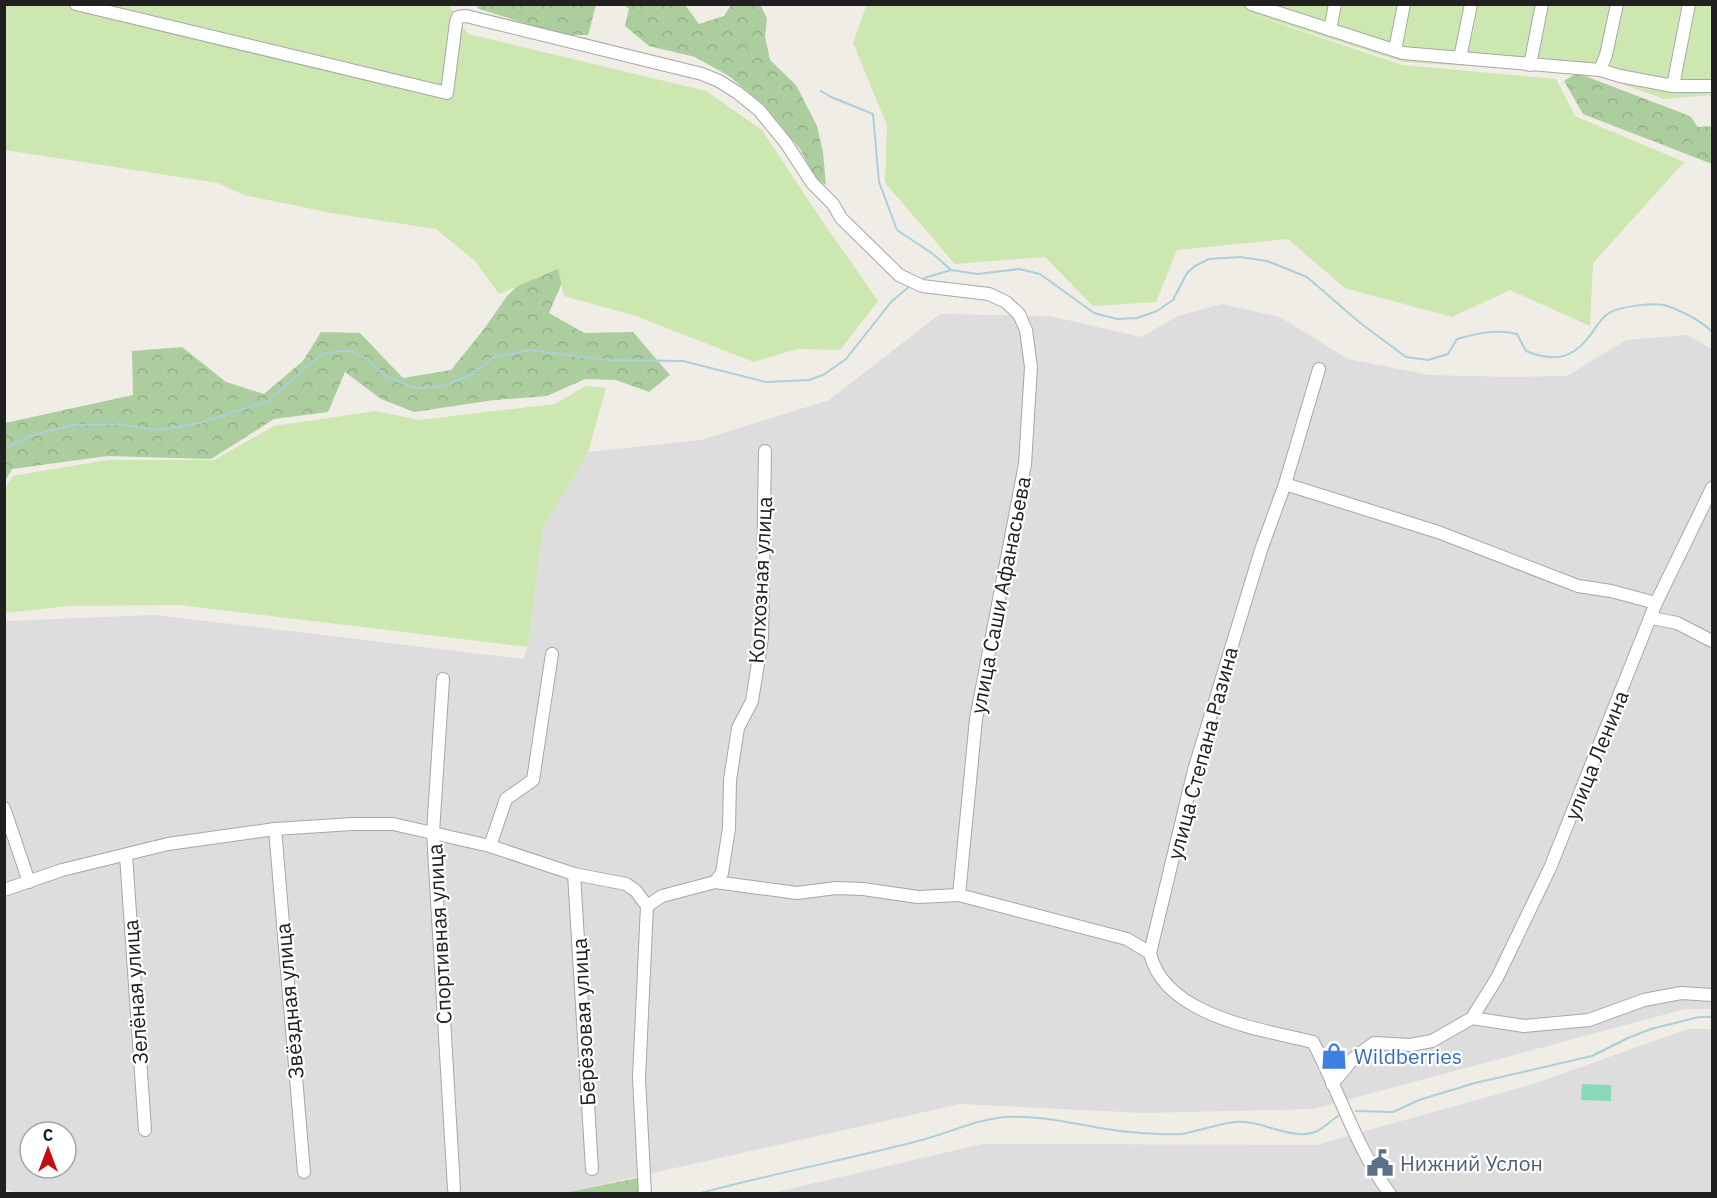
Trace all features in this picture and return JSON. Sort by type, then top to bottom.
[{"type":"street","name":"улица Саши Афанасьева","points":[[76,4],[447,93],[456,22],[458,17],[466,16],[702,74],[719,81],[759,110],[786,143],[812,183],[833,204],[841,218],[899,275],[922,286],[989,294],[1006,302],[1019,314],[1026,330],[1031,366],[1024,464],[975,719],[959,895]]},
{"type":"street","points":[[1251,4],[1403,53],[1600,70],[1673,86],[1713,86]]},
{"type":"street","points":[[1330,30],[1335,4]]},
{"type":"street","points":[[1395,50],[1404,4]]},
{"type":"street","points":[[1460,58],[1471,4]]},
{"type":"street","points":[[1530,65],[1542,4]]},
{"type":"street","points":[[1600,70],[1606,55],[1617,4]]},
{"type":"street","points":[[1673,86],[1689,4]]},
{"type":"street","name":"улица Степана Разина","points":[[1150,953],[1194,770],[1319,369]]},
{"type":"street","name":"Колхозная улица","points":[[715,882],[722,873],[729,828],[730,780],[738,728],[752,701],[762,638],[765,451]]},
{"type":"street","points":[[1285,484],[1438,532],[1578,586],[1611,591],[1656,603]]},
{"type":"street","name":"улица Ленина","points":[[1472,1018],[1497,978],[1551,868],[1652,618],[1656,603],[1713,488]]},
{"type":"street","points":[[1652,618],[1677,623],[1713,641]]},
{"type":"street","points":[[490,846],[506,799],[533,780],[552,654]]},
{"type":"street","name":"Спортивная улица","points":[[443,679],[433,832],[454,1189]]},
{"type":"street","points":[[4,808],[29,882]]},
{"type":"street","points":[[4,890],[62,870],[168,844],[275,830],[352,824],[393,824],[433,832],[490,846],[574,874],[626,884],[636,891],[647,906],[639,1078],[645,1194]]},
{"type":"street","name":"Звёздная улица","points":[[275,830],[304,1172]]},
{"type":"street","name":"Зелёная улица","points":[[126,855],[145,1130]]},
{"type":"street","name":"Берёзовая улица","points":[[574,874],[592,1169]]},
{"type":"street","points":[[647,906],[662,896],[715,882],[797,893],[836,888],[863,889],[918,897],[959,895],[1127,939],[1150,953],[1160,976],[1175,994],[1203,1011],[1313,1042],[1332,1084],[1390,1194]]},
{"type":"street","points":[[1332,1084],[1354,1059],[1374,1043],[1410,1045],[1432,1041],[1472,1018],[1524,1026],[1589,1020],[1644,1000],[1681,993],[1713,996]]},
{"type":"shaded area","points":[[1222,304],[1280,317],[1348,359],[1429,375],[1567,376],[1626,340],[1687,335],[1712,349],[1712,1009],[1685,1009],[1313,1109],[1144,1113],[960,1104],[564,1193],[16,1193],[4,1189],[4,621],[155,615],[523,659],[528,647],[543,528],[588,452],[701,440],[829,400],[940,314],[1050,316],[1141,337],[1178,316]]},
{"type":"shaded area","points":[[1688,1029],[1712,1029],[1712,1193],[768,1194],[982,1144],[1316,1145],[1533,1084]]},
{"type":"green space","points":[[867,4],[1712,5],[1712,95],[1664,99],[1591,73],[1403,62],[1233,8],[1402,65],[1556,79],[1575,116],[1684,162],[1593,263],[1590,326],[1510,290],[1452,317],[1345,288],[1288,239],[1177,250],[1156,302],[1093,306],[1045,257],[955,264],[885,183],[887,125],[853,43]]},
{"type":"green space","points":[[4,5],[449,5],[468,34],[706,91],[762,130],[878,301],[840,350],[797,349],[754,362],[633,315],[564,296],[558,269],[499,294],[475,261],[436,229],[331,213],[244,195],[218,183],[5,150]]},
{"type":"green space","points":[[476,5],[596,5],[588,35],[563,35],[479,9]]},
{"type":"green space","points":[[624,5],[685,5],[699,24],[724,16],[731,5],[760,5],[767,18],[765,37],[770,60],[796,85],[817,126],[823,152],[826,185],[816,179],[800,149],[765,106],[729,76],[695,57],[649,46],[625,26],[629,9]]},
{"type":"green space","points":[[1577,73],[1690,116],[1698,127],[1712,126],[1712,164],[1583,114],[1564,81]]},
{"type":"green space","points":[[548,256],[572,259],[549,313],[584,333],[633,332],[670,375],[649,392],[616,380],[585,379],[547,396],[494,400],[414,412],[381,399],[345,372],[328,412],[274,419],[211,459],[108,456],[12,469],[5,481],[4,422],[133,395],[132,351],[182,347],[226,382],[264,394],[303,361],[321,332],[360,333],[403,378],[451,370],[507,296]]},
{"type":"green space","points":[[586,386],[606,388],[588,452],[543,528],[528,647],[179,605],[68,606],[5,613],[5,489],[13,476],[107,460],[214,460],[274,426],[376,411],[419,420],[555,404]]},
{"type":"green space","points":[[1582,1084],[1611,1085],[1611,1101],[1581,1100]]},
{"type":"green space","points":[[642,1177],[641,1193],[564,1193]]},
{"type":"waterway","points":[[821,91],[873,114],[879,182],[897,230],[933,254],[951,270],[978,274],[1019,269],[1040,274],[1094,313],[1117,319],[1137,318],[1157,311],[1173,300],[1187,273],[1195,266],[1209,259],[1240,257],[1267,261],[1307,277],[1359,322],[1406,357],[1428,360],[1448,354],[1457,339],[1494,332],[1517,334],[1526,351],[1560,357],[1581,346],[1609,313],[1621,308],[1647,305],[1674,308],[1698,321],[1712,332]]},
{"type":"waterway","points":[[924,278],[951,270]]},
{"type":"waterway","points":[[4,449],[30,436],[73,425],[117,424],[159,430],[200,423],[268,401],[312,362],[324,354],[338,351],[352,351],[387,377],[415,388],[444,386],[471,375],[494,357],[530,350],[607,360],[683,361],[766,382],[809,380],[823,375],[846,359],[891,302],[911,285]]},
{"type":"waterway","points":[[1356,1111],[1393,1112],[1419,1100],[1475,1083],[1592,1056],[1651,1029],[1699,1017],[1712,1017]]},
{"type":"waterway","points":[[697,1194],[918,1141],[995,1118],[1040,1118],[1124,1132],[1167,1134],[1182,1134],[1228,1123],[1244,1122],[1286,1132],[1306,1134],[1318,1131],[1338,1116]]},
{"type":"place","name":"Wildberries","points":[[1334,1056]]},
{"type":"place","name":"Нижний Услон","points":[[1380,1163]]}]
